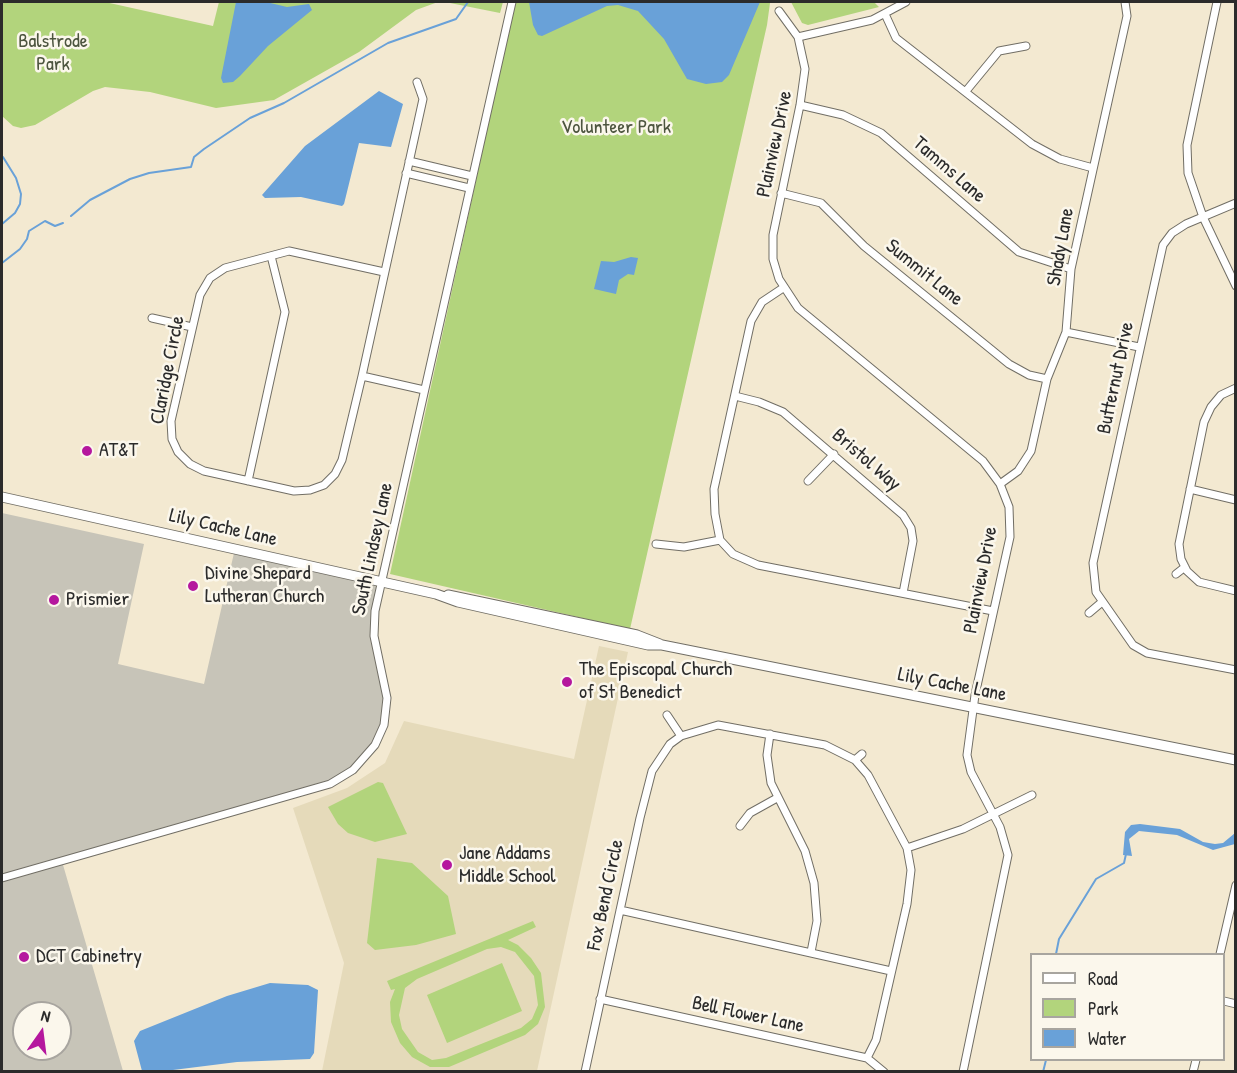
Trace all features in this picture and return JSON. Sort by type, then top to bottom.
[{"type":"street","name":"South Lindsey Lane","points":[[2,878],[317,788],[352,770],[375,745],[387,714],[386,685],[374,636],[375,611],[512,2]]},
{"type":"street","points":[[798,37],[885,14],[906,2]]},
{"type":"street","name":"Shady Lane","points":[[1000,484],[1017,471],[1031,451],[1047,380],[1066,332],[1071,269],[1127,16],[1125,2]]},
{"type":"street","points":[[1217,2],[1187,144],[1188,173],[1203,218],[1236,286]]},
{"type":"street","name":"Plainview Drive","points":[[779,11],[798,37],[805,69],[800,105],[773,235],[773,259],[783,288],[798,308],[983,461],[1000,484],[1009,507],[1010,537],[973,707],[967,755],[971,772],[1005,840],[1008,855],[963,1071]]},
{"type":"street","points":[[885,14],[896,38],[1032,144],[1060,159],[1093,168]]},
{"type":"street","points":[[966,91],[999,51],[1026,46]]},
{"type":"street","name":"Claridge Circle","points":[[384,272],[289,251],[225,268],[210,278],[200,295],[171,421],[172,439],[178,452],[189,464],[204,471],[294,491],[310,490],[324,485],[335,474],[342,460],[362,376],[423,99],[417,82]]},
{"type":"street","name":"Tamms Lane","points":[[800,105],[843,115],[881,133],[1019,252],[1071,269]]},
{"type":"street","points":[[409,161],[472,176]]},
{"type":"street","points":[[406,173],[469,188]]},
{"type":"street","name":"Summit Lane","points":[[781,193],[820,203],[864,246],[1009,364],[1029,375],[1047,380]]},
{"type":"street","name":"Butternut Drive","points":[[1236,203],[1172,233],[1163,245],[1093,563],[1096,592],[1133,645],[1147,653],[1236,670]]},
{"type":"street","points":[[248,481],[285,312],[271,256]]},
{"type":"street","points":[[783,288],[762,302],[754,313],[714,489],[715,514],[720,540],[733,554],[758,565],[993,611]]},
{"type":"street","points":[[153,318],[192,327]]},
{"type":"street","points":[[1066,332],[1139,347]]},
{"type":"street","points":[[362,376],[424,390]]},
{"type":"street","points":[[1236,388],[1221,395],[1208,414],[1179,544],[1185,567],[1199,582],[1236,591]]},
{"type":"street","name":"Bristol Way","points":[[735,396],[759,402],[783,412],[903,515],[911,528],[913,541],[903,593]]},
{"type":"street","points":[[808,481],[834,454]]},
{"type":"street","points":[[1190,489],[1236,500]]},
{"type":"street","name":"Lily Cache Lane","points":[[2,497],[436,594],[458,596],[637,635],[662,645],[1236,760]]},
{"type":"street","points":[[656,544],[684,547],[720,540]]},
{"type":"street","points":[[1176,574],[1185,567]]},
{"type":"street","points":[[1089,613],[1102,602]]},
{"type":"street","points":[[667,715],[681,736]]},
{"type":"street","name":"Fox Bend Circle","points":[[585,1071],[650,778],[661,756],[681,736],[718,725],[830,746],[855,760],[868,775],[907,848],[911,870],[910,887],[876,1040],[867,1059]]},
{"type":"street","points":[[770,734],[767,766],[777,798],[805,851],[814,883],[817,921],[811,952]]},
{"type":"street","points":[[855,760],[862,754]]},
{"type":"street","points":[[907,848],[963,829],[1032,795]]},
{"type":"street","points":[[740,826],[750,813],[777,798]]},
{"type":"street","points":[[1220,953],[1236,885]]},
{"type":"street","points":[[620,910],[891,970]]},
{"type":"street","name":"Bell Flower Lane","points":[[600,999],[867,1059],[884,1071]]},
{"type":"shaded area","points":[[2,513],[144,544],[118,664],[204,684],[234,553],[378,585],[370,635],[384,688],[384,703],[381,723],[374,741],[351,768],[332,780],[61,858],[123,1071],[2,1072]]},
{"type":"shaded area","name":"Jane Addams Middle School","points":[[599,646],[628,652],[537,1071],[322,1071],[344,963],[293,808],[347,788],[385,763],[404,721],[574,759]]},
{"type":"green space","name":"Balstrode Park","points":[[2,2],[105,2],[213,26],[219,2],[438,2],[416,10],[359,52],[274,100],[216,108],[150,92],[105,87],[93,91],[35,125],[21,128],[13,126],[2,116]]},
{"type":"green space","points":[[445,2],[503,2],[500,13]]},
{"type":"green space","name":"Volunteer Park","points":[[515,2],[775,2],[770,3],[767,25],[630,629],[390,574]]},
{"type":"green space","points":[[791,2],[874,2],[879,7],[808,25],[802,23]]},
{"type":"green space","points":[[378,782],[383,783],[407,834],[375,842],[348,833],[338,824],[328,807]]},
{"type":"green space","points":[[377,858],[412,863],[448,896],[456,934],[416,945],[375,950],[367,943]]},
{"type":"green space","points":[[533,921],[536,927],[508,940],[518,945],[531,958],[541,973],[545,1007],[538,1024],[525,1035],[449,1067],[430,1067],[412,1057],[400,1043],[391,1022],[390,1002],[395,989],[391,990],[387,981]],"holes":[[[501,947],[515,952],[534,976],[538,1005],[532,1019],[521,1028],[446,1058],[432,1060],[418,1052],[402,1029],[399,1015],[405,988],[417,979],[487,949]]]},
{"type":"green space","points":[[502,963],[522,1011],[447,1043],[427,995]]},
{"type":"water","points":[[236,2],[266,2],[287,7],[309,4],[312,10],[268,46],[233,82],[223,83],[221,78]]},
{"type":"water","points":[[529,2],[760,2],[729,75],[722,82],[706,84],[687,79],[664,39],[638,11],[618,5],[607,6],[542,36],[538,35],[533,25]]},
{"type":"water","points":[[379,91],[403,104],[391,147],[359,143],[342,206],[301,197],[265,198],[262,195],[305,146]]},
{"type":"water","points":[[631,257],[638,258],[634,275],[628,274],[619,280],[616,294],[594,289],[601,261],[614,262]]},
{"type":"water","points":[[1131,825],[1180,829],[1203,842],[1215,844],[1223,843],[1235,833],[1235,844],[1213,850],[1177,835],[1139,831],[1129,839],[1132,856],[1123,855],[1125,832]]},
{"type":"water","points":[[270,983],[308,985],[318,990],[314,1053],[310,1059],[237,1062],[165,1071],[142,1071],[134,1041],[140,1031],[227,996]]},
{"type":"waterway","points":[[71,216],[90,200],[130,179],[149,173],[191,167],[194,157],[250,118],[284,103],[388,43],[456,19],[468,2]]},
{"type":"waterway","points":[[2,224],[15,213],[20,204],[21,194],[16,178],[3,157]]},
{"type":"waterway","points":[[2,263],[20,249],[29,231],[45,221],[55,226],[63,223]]},
{"type":"waterway","points":[[1056,953],[1059,939],[1096,879],[1124,863],[1126,854]]},
{"type":"waterway","points":[[1043,1072],[1046,1061]]},
{"type":"place","name":"AT&T","points":[[87,451]]},
{"type":"place","name":"Divine Shepard Lutheran Church","points":[[193,586]]},
{"type":"place","name":"Prismier","points":[[54,600]]},
{"type":"place","name":"The Episcopal Church of St Benedict","points":[[567,682]]},
{"type":"place","name":"Jane Addams Middle School","points":[[447,865]]},
{"type":"place","name":"DCT Cabinetry","points":[[24,957]]}]
